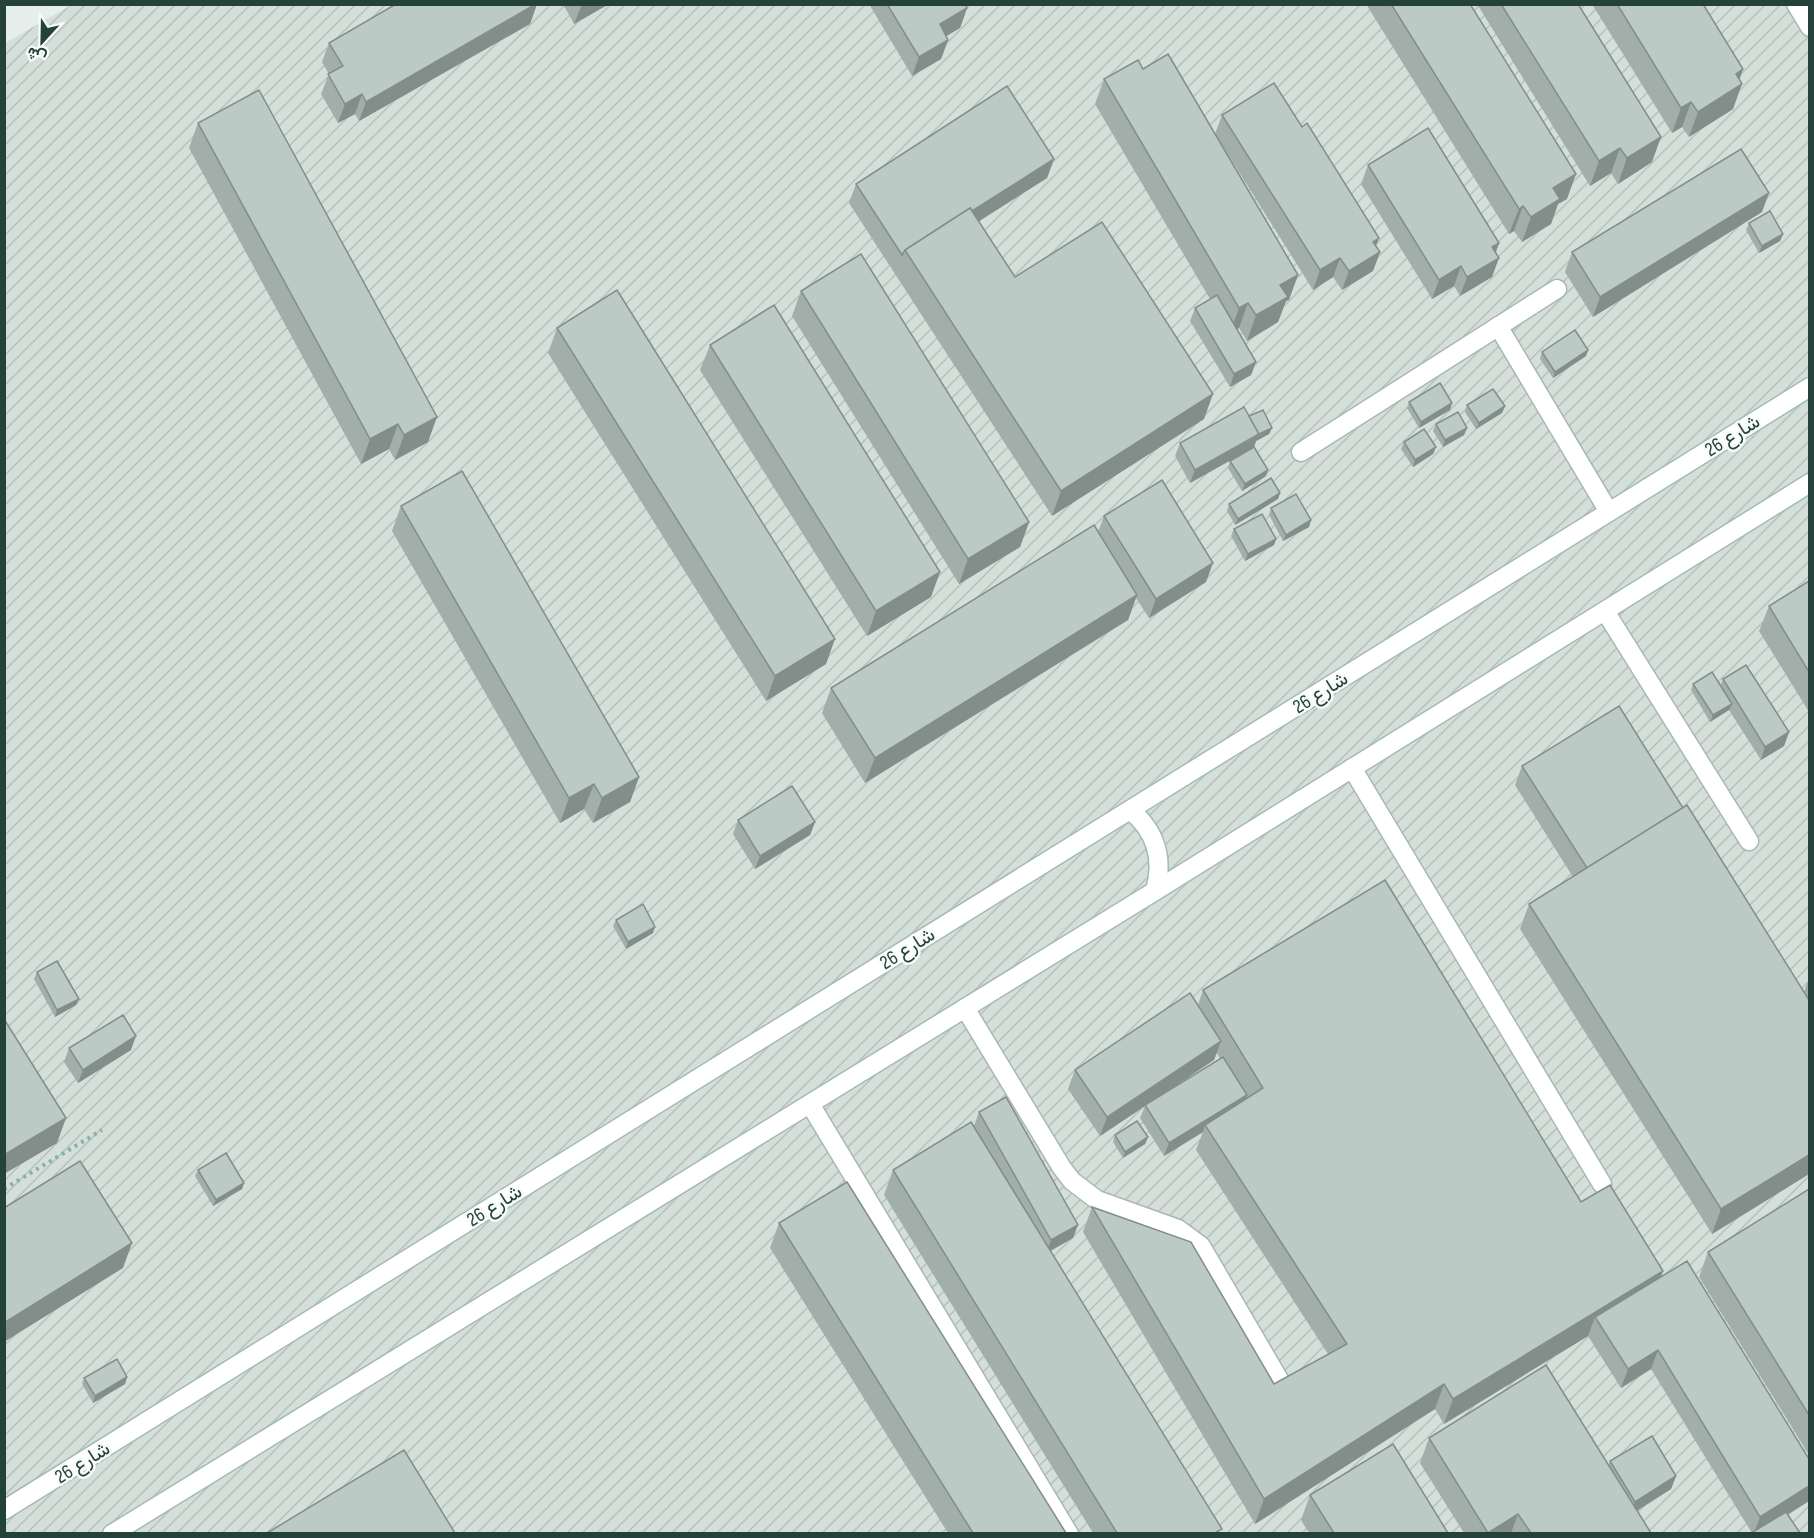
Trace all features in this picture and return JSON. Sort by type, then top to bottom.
[{"type":"street","points":[[1796,4],[1809,27]]},
{"type":"street","points":[[1301,452],[1557,289]]},
{"type":"street","points":[[1498,326],[1609,512]]},
{"type":"street","points":[[1791,399],[1809,377]]},
{"type":"street","name":"شارع 26","points":[[4,1509],[1809,387]]},
{"type":"street","points":[[112,1533],[1155,891],[1809,483]]},
{"type":"street","points":[[1605,611],[1749,841]]},
{"type":"street","points":[[1352,768],[1602,1184]]},
{"type":"street","points":[[1130,810],[1142,820],[1157,846],[1159,876],[1155,891]]},
{"type":"street","points":[[965,1008],[1062,1168],[1072,1180],[1097,1200],[1178,1229],[1201,1246],[1284,1388]]},
{"type":"street","points":[[810,1104],[1069,1533]]},
{"type":"path","points":[[4,1190],[102,1130]]},
{"type":"shaded area","points":[[73,4],[1809,5],[1809,1533],[5,1533],[5,43]]},
{"type":"building","points":[[396,4],[536,4],[366,102],[362,94],[345,104],[328,74],[343,66],[329,43]]},
{"type":"building","points":[[887,4],[965,4],[967,8],[940,24],[948,40],[919,57]]},
{"type":"building","points":[[1391,4],[1470,4],[1576,174],[1553,188],[1560,199],[1531,217],[1523,206],[1519,209]]},
{"type":"building","points":[[1501,4],[1578,4],[1661,137],[1627,158],[1620,148],[1599,161]]},
{"type":"building","points":[[1617,4],[1703,4],[1743,69],[1736,74],[1742,84],[1698,112],[1691,102],[1681,108]]},
{"type":"building","points":[[1168,54],[1298,275],[1280,285],[1288,297],[1256,315],[1248,303],[1239,308],[1104,79],[1138,60],[1143,69]]},
{"type":"building","points":[[1274,83],[1302,127],[1307,123],[1379,238],[1373,242],[1380,252],[1349,271],[1340,258],[1320,270],[1222,115]]},
{"type":"building","points":[[1007,86],[1054,159],[972,211],[970,208],[905,250],[902,255],[856,184]]},
{"type":"building","points":[[259,90],[437,417],[404,435],[398,424],[370,439],[198,123]]},
{"type":"building","points":[[1428,128],[1499,243],[1492,247],[1499,258],[1467,277],[1461,266],[1439,280],[1368,165]]},
{"type":"building","points":[[1741,149],[1769,193],[1600,297],[1572,252]]},
{"type":"building","points":[[970,208],[1015,277],[1102,222],[1213,394],[1061,491],[905,250]]},
{"type":"building","points":[[1770,211],[1783,234],[1762,246],[1749,223]]},
{"type":"building","points":[[861,254],[1029,522],[968,559],[801,291]]},
{"type":"building","points":[[617,290],[835,639],[775,676],[557,328]]},
{"type":"building","points":[[1217,295],[1256,362],[1234,374],[1195,308]]},
{"type":"building","points":[[774,305],[940,572],[876,611],[710,345]]},
{"type":"building","points":[[1575,330],[1588,350],[1555,372],[1542,352]]},
{"type":"building","points":[[1440,383],[1452,403],[1421,422],[1409,402]]},
{"type":"building","points":[[1493,389],[1505,406],[1479,423],[1467,405]]},
{"type":"building","points":[[1244,407],[1259,434],[1195,470],[1180,443]]},
{"type":"building","points":[[1263,410],[1272,428],[1257,435],[1259,434],[1249,416]]},
{"type":"building","points":[[1458,412],[1467,428],[1445,440],[1436,424]]},
{"type":"building","points":[[1424,429],[1436,447],[1415,460],[1404,442]]},
{"type":"building","points":[[1254,447],[1268,470],[1245,484],[1230,461]]},
{"type":"building","points":[[462,471],[639,777],[602,798],[594,784],[569,798],[401,506]]},
{"type":"building","points":[[1271,478],[1280,493],[1238,519],[1229,504]]},
{"type":"building","points":[[1162,480],[1213,563],[1156,599],[1104,516]]},
{"type":"building","points":[[1296,494],[1311,520],[1286,535],[1271,508]]},
{"type":"building","points":[[1262,514],[1276,539],[1248,554],[1234,529]]},
{"type":"building","points":[[1094,525],[1137,595],[875,758],[831,688]]},
{"type":"building","points":[[1809,581],[1809,672],[1769,606]]},
{"type":"building","points":[[1746,665],[1789,732],[1765,747],[1723,679]]},
{"type":"building","points":[[1712,672],[1732,704],[1713,715],[1693,684]]},
{"type":"building","points":[[1619,706],[1683,808],[1587,868],[1522,766]]},
{"type":"building","points":[[792,786],[815,822],[760,856],[738,820]]},
{"type":"building","points":[[1687,805],[1809,1000],[1809,1155],[1721,1209],[1529,904]]},
{"type":"building","points":[[1385,880],[1581,1202],[1610,1185],[1663,1271],[1453,1399],[1444,1384],[1264,1499],[1092,1207],[1191,1242],[1274,1384],[1347,1344],[1205,1125],[1263,1088],[1203,990]]},
{"type":"building","points":[[643,904],[655,927],[628,942],[616,920]]},
{"type":"building","points":[[57,961],[79,999],[57,1010],[37,972]]},
{"type":"building","points":[[1190,993],[1221,1041],[1107,1117],[1075,1070]]},
{"type":"building","points":[[123,1015],[136,1036],[83,1070],[69,1048]]},
{"type":"building","points":[[4,1019],[66,1118],[4,1155]]},
{"type":"building","points":[[1223,1057],[1247,1095],[1169,1143],[1145,1105]]},
{"type":"building","points":[[1006,1097],[1078,1225],[1051,1240],[979,1112]]},
{"type":"building","points":[[1137,1121],[1148,1137],[1125,1152],[1115,1135]]},
{"type":"building","points":[[971,1122],[1222,1529],[1215,1533],[1117,1533],[893,1170]]},
{"type":"building","points":[[226,1153],[244,1183],[216,1200],[198,1170]]},
{"type":"building","points":[[80,1161],[132,1243],[4,1323],[4,1208]]},
{"type":"building","points":[[847,1182],[1066,1533],[973,1533],[779,1223]]},
{"type":"building","points":[[1809,1189],[1809,1415],[1708,1252]]},
{"type":"building","points":[[1687,1261],[1809,1459],[1809,1486],[1760,1517],[1658,1350],[1628,1369],[1595,1317]]},
{"type":"building","points":[[117,1359],[127,1377],[95,1396],[84,1378]]},
{"type":"building","points":[[1546,1365],[1651,1533],[1531,1533],[1518,1514],[1488,1533],[1429,1438]]},
{"type":"building","points":[[1652,1436],[1676,1476],[1635,1502],[1610,1461]]},
{"type":"building","points":[[1393,1444],[1448,1533],[1334,1533],[1310,1495]]},
{"type":"building","points":[[404,1450],[455,1533],[267,1533]]},
{"type":"building","points":[[1786,1512],[1800,1533],[1751,1533]]}]
